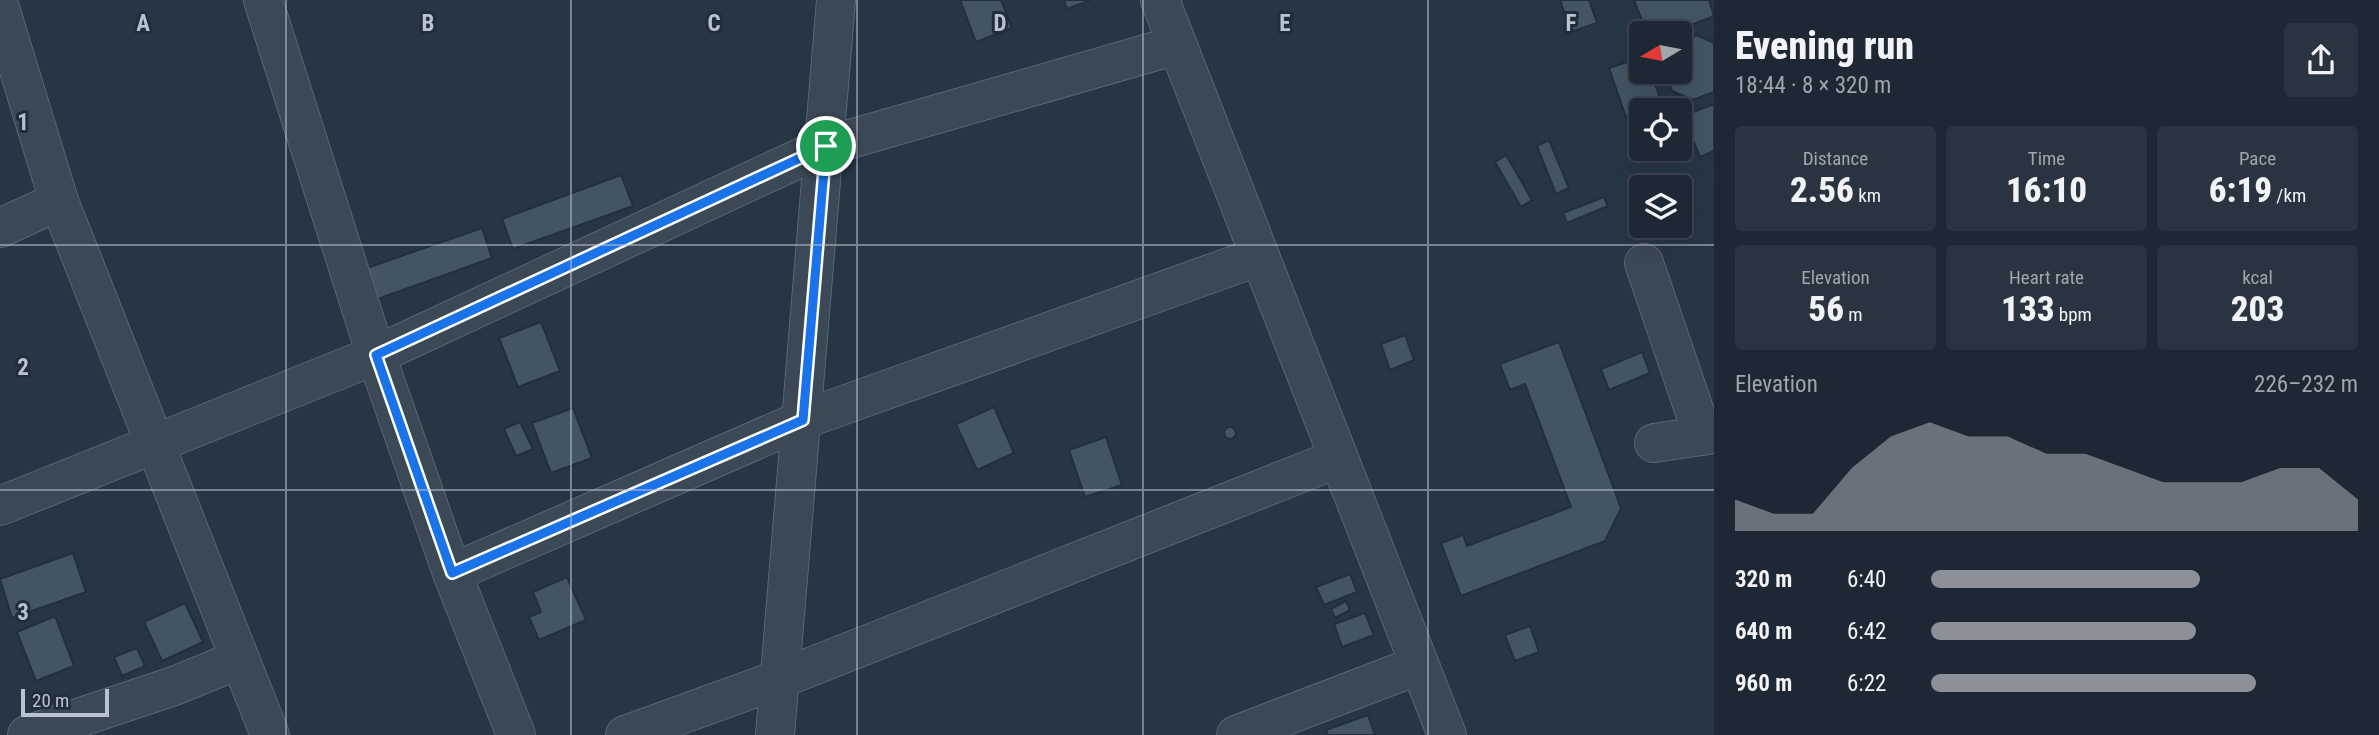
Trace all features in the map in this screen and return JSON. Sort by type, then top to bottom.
[{"type":"street","points":[[263,0],[376,355],[452,573],[516,735]]},
{"type":"street","points":[[775,735],[826,146],[836,0]]},
{"type":"street","points":[[1160,0],[1447,735]]},
{"type":"street","points":[[0,8],[59,201],[270,735]]},
{"type":"street","points":[[0,506],[376,355],[826,146],[1177,45]]},
{"type":"street","points":[[0,228],[59,201]]},
{"type":"street","points":[[452,573],[803,420],[1260,256]]},
{"type":"street","points":[[1644,263],[1708,435],[1654,443]]},
{"type":"street","points":[[625,735],[780,679],[1339,458]]},
{"type":"street","points":[[27,735],[174,686],[240,659]]},
{"type":"street","points":[[1236,735],[1419,665]]},
{"type":"building","points":[[960,0],[1001,0],[1012,28],[976,42]]},
{"type":"building","points":[[1064,0],[1091,0],[1067,9]]},
{"type":"building","points":[[1560,0],[1589,0],[1597,23],[1571,32]]},
{"type":"building","points":[[1634,0],[1709,0],[1714,16],[1692,25],[1692,21],[1642,21]]},
{"type":"building","points":[[1697,35],[1714,43],[1714,92],[1693,100],[1672,91],[1669,84],[1692,84],[1692,37]]},
{"type":"building","points":[[1629,61],[1629,84],[1655,84],[1660,98],[1629,98],[1629,126],[1609,68]]},
{"type":"building","points":[[1714,104],[1714,151],[1700,157],[1692,138],[1692,113]]},
{"type":"building","points":[[1549,140],[1569,188],[1556,194],[1537,146]]},
{"type":"building","points":[[1506,155],[1532,200],[1521,207],[1495,162]]},
{"type":"building","points":[[621,175],[633,206],[513,249],[502,219]]},
{"type":"building","points":[[1604,197],[1608,206],[1567,223],[1563,213]]},
{"type":"building","points":[[482,228],[492,258],[375,300],[364,269]]},
{"type":"building","points":[[541,322],[560,371],[518,387],[499,338]]},
{"type":"building","points":[[1405,335],[1414,360],[1390,370],[1381,344]]},
{"type":"building","points":[[1559,342],[1621,508],[1605,541],[1461,596],[1441,543],[1463,535],[1467,546],[1571,507],[1525,384],[1510,390],[1500,364]]},
{"type":"building","points":[[1642,352],[1650,373],[1609,390],[1601,369]]},
{"type":"building","points":[[994,407],[1014,453],[977,470],[956,424]]},
{"type":"building","points":[[573,408],[592,458],[551,473],[532,423]]},
{"type":"building","points":[[520,422],[533,449],[516,456],[504,429]]},
{"type":"building","points":[[1230,427],[1236,433],[1230,439],[1224,433]]},
{"type":"building","points":[[1106,437],[1122,485],[1085,497],[1069,450]]},
{"type":"building","points":[[73,553],[86,592],[12,618],[0,579]]},
{"type":"building","points":[[1350,574],[1357,592],[1324,605],[1316,587]]},
{"type":"building","points":[[567,577],[586,620],[539,640],[529,617],[541,612],[533,592]]},
{"type":"building","points":[[1346,601],[1350,610],[1335,618],[1331,609]]},
{"type":"building","points":[[185,603],[203,642],[162,661],[144,622]]},
{"type":"building","points":[[1365,613],[1374,635],[1342,647],[1334,624]]},
{"type":"building","points":[[55,616],[74,666],[36,681],[17,632]]},
{"type":"building","points":[[1530,626],[1539,652],[1515,661],[1505,635]]},
{"type":"building","points":[[137,648],[145,666],[122,676],[114,657]]},
{"type":"building","points":[[1368,715],[1375,735],[1328,735],[1326,730]]},
{"type":"route","points":[[826,146],[803,420],[452,573],[376,355],[826,146]]}]
